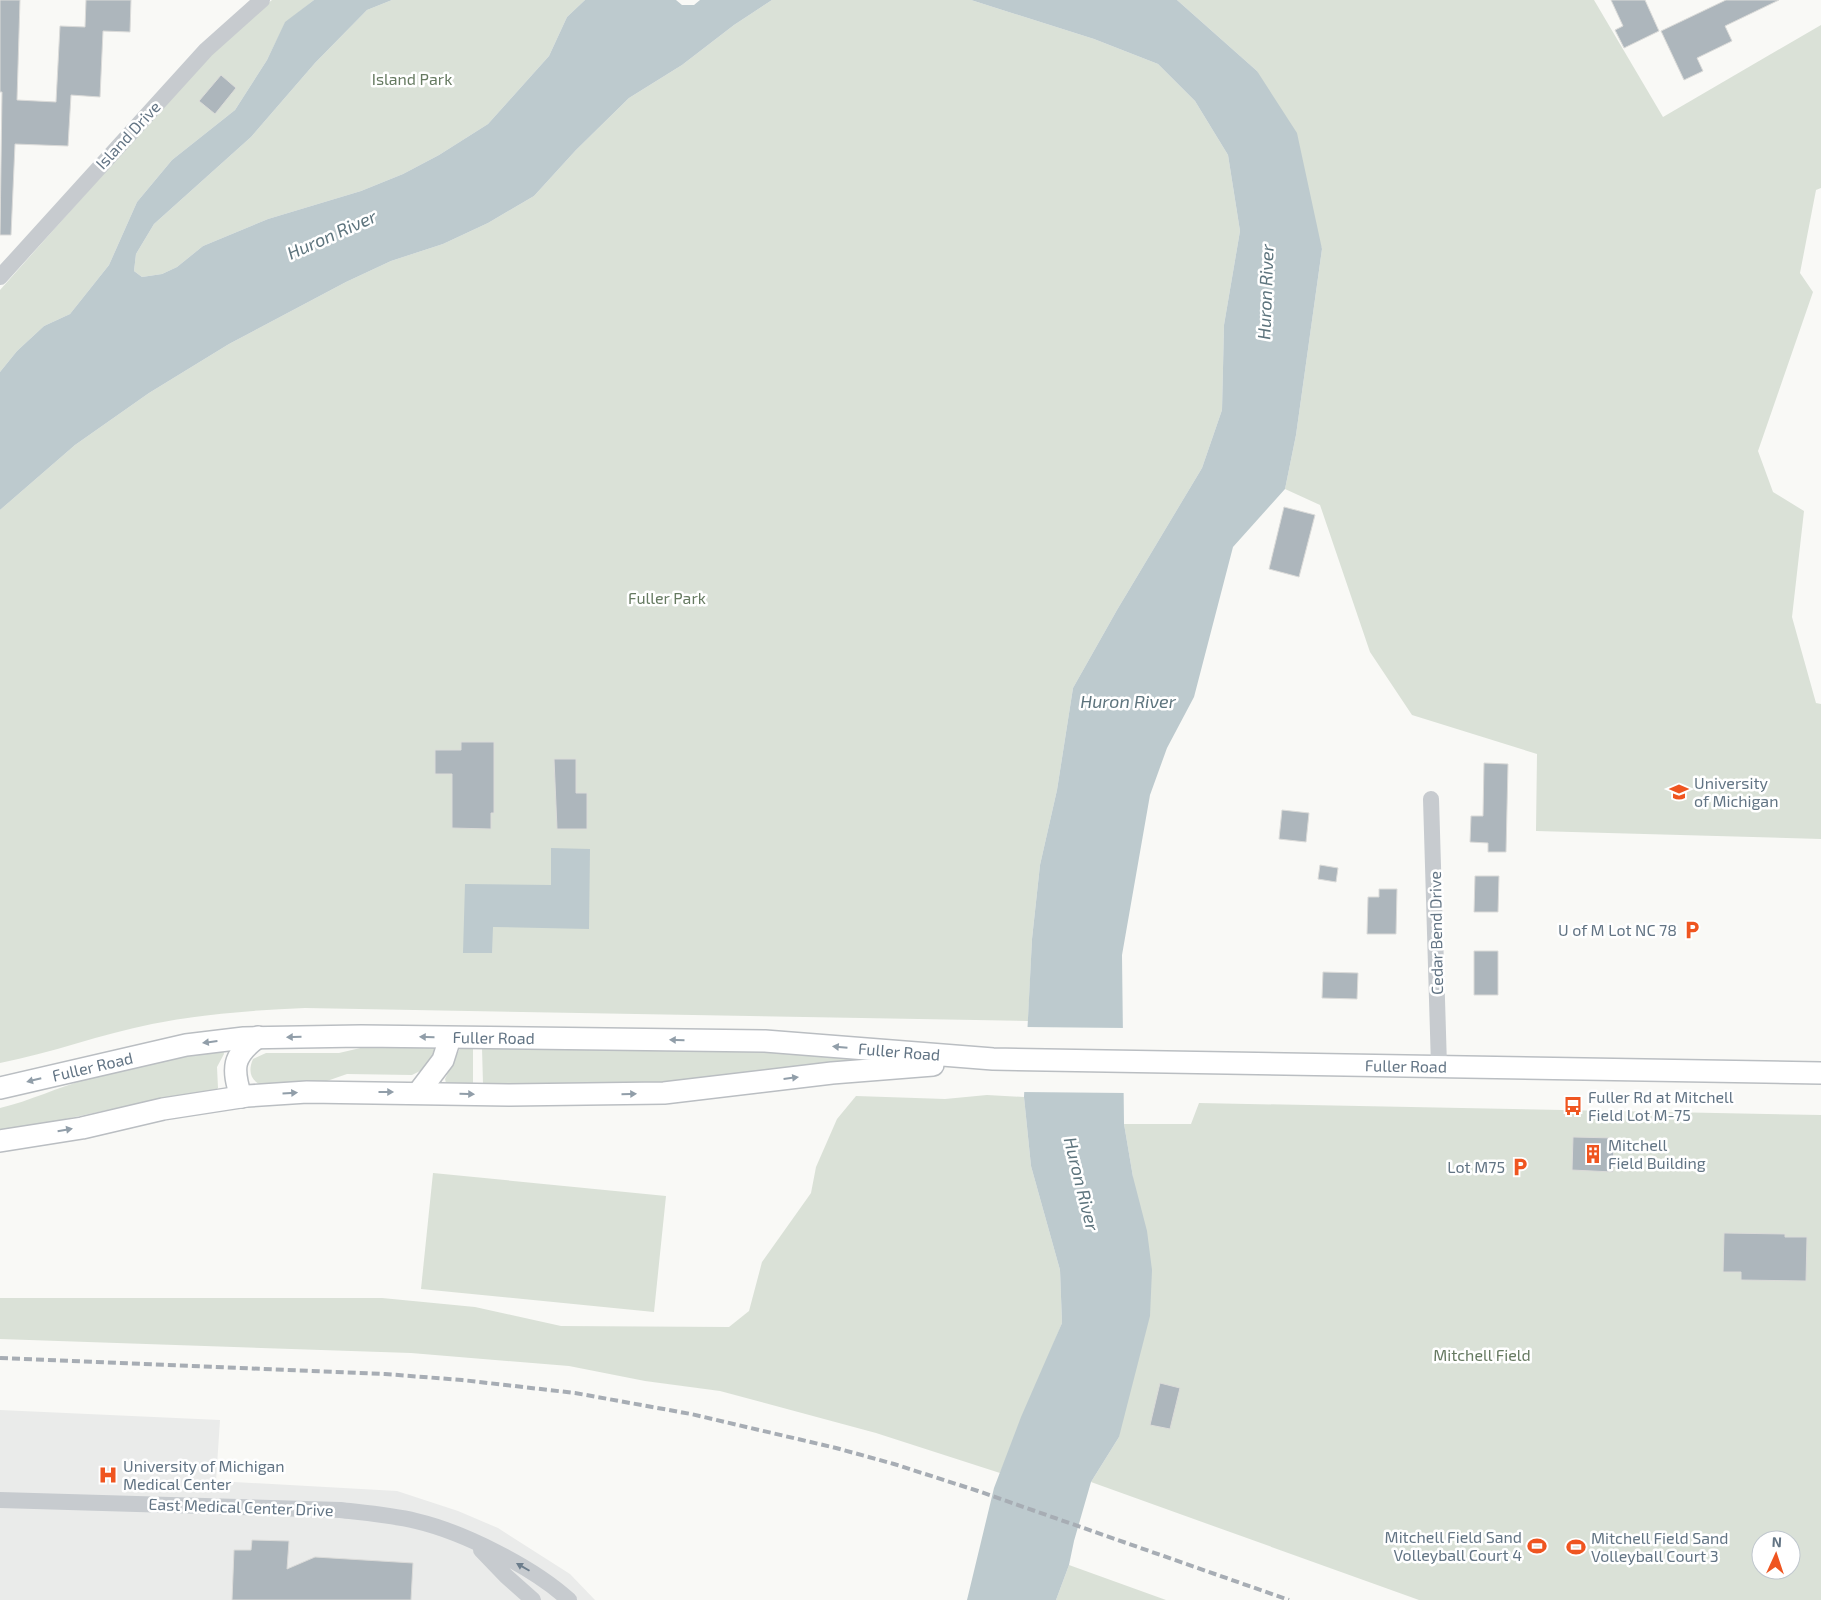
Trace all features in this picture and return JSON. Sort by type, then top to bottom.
[{"type":"main road","name":"Fuller Road","points":[[0,1088],[186,1045],[258,1037],[361,1036],[765,1041],[993,1060],[1821,1073]]},
{"type":"main road","points":[[241,1097],[234,1074],[237,1060],[246,1046],[258,1037]]},
{"type":"main road","points":[[418,1092],[443,1060],[450,1038]]},
{"type":"main road","name":"Fuller Road","points":[[0,1141],[82,1128],[163,1109],[241,1097],[307,1092],[418,1092],[509,1095],[664,1093],[832,1074],[993,1060]]},
{"type":"street","name":"Island Drive","points":[[0,277],[206,50],[262,0]]},
{"type":"street","name":"Cedar Bend Drive","points":[[1431,799],[1435,860],[1439,1066]]},
{"type":"street","name":"East Medical Center Drive","points":[[0,1500],[348,1511],[417,1522],[449,1532],[526,1568],[569,1600]]},
{"type":"street","name":"East Medical Center Drive","points":[[476,1544],[506,1576],[533,1600]]},
{"type":"shaded area","name":"University of Michigan Medical Center","points":[[0,1410],[220,1420],[216,1481],[397,1491],[458,1511],[498,1528],[570,1574],[595,1600],[0,1600]]},
{"type":"green space","points":[[272,0],[314,0],[285,23],[267,60],[235,110],[172,160],[137,202],[109,265],[70,314],[44,326],[17,351],[0,372],[0,290],[113,163],[156,110],[245,21]]},
{"type":"green space","name":"Island Park","points":[[392,0],[585,0],[567,17],[549,56],[488,124],[439,155],[403,174],[361,191],[268,219],[203,246],[177,267],[162,274],[142,277],[134,271],[136,254],[154,224],[251,137],[315,63],[367,10]]},
{"type":"green space","name":"Fuller Park","points":[[772,0],[971,0],[1094,39],[1158,64],[1195,101],[1228,155],[1240,231],[1224,325],[1222,410],[1202,468],[1073,688],[1057,790],[1040,865],[1032,939],[1028,1021],[305,1008],[228,1013],[171,1021],[133,1028],[0,1063],[0,510],[75,445],[149,393],[229,344],[346,282],[391,261],[443,244],[488,223],[534,196],[576,150],[629,98],[682,65],[734,25]]},
{"type":"green space","points":[[1177,0],[1594,0],[1663,117],[1821,25],[1821,188],[1816,190],[1800,273],[1813,292],[1758,451],[1773,492],[1804,511],[1792,617],[1816,703],[1821,704],[1821,839],[1536,831],[1537,754],[1412,715],[1370,652],[1320,505],[1285,489],[1296,435],[1322,249],[1257,71]]},
{"type":"green space","points":[[369,1046],[434,1047],[435,1052],[422,1070],[412,1075],[347,1074],[324,1082],[262,1085],[255,1081],[250,1071],[253,1059],[266,1053],[339,1053]]},
{"type":"green space","points":[[473,1047],[473,1084],[446,1083],[445,1079],[460,1048]]},
{"type":"green space","points":[[482,1048],[825,1051],[925,1056],[711,1079],[626,1085],[483,1084]]},
{"type":"green space","points":[[223,1049],[224,1054],[217,1067],[218,1088],[216,1090],[159,1099],[0,1133],[0,1108],[121,1069]]},
{"type":"green space","points":[[987,1095],[1024,1097],[1031,1166],[1060,1270],[1062,1323],[1000,1473],[876,1433],[720,1391],[645,1381],[569,1366],[411,1353],[0,1339],[0,1298],[382,1298],[475,1307],[561,1326],[729,1327],[749,1311],[762,1262],[811,1193],[816,1167],[837,1119],[856,1096],[945,1099]]},
{"type":"green space","name":"Mitchell Field","points":[[1199,1103],[1821,1115],[1821,1600],[1419,1600],[1091,1482],[1119,1437],[1133,1177],[1124,1124],[1191,1124]]},
{"type":"green space","points":[[433,1173],[666,1196],[654,1312],[421,1289]]},
{"type":"green space","points":[[1069,1565],[1166,1600],[1056,1600]]},
{"type":"water","name":"Huron River","points":[[314,0],[392,0],[367,10],[315,63],[251,137],[154,224],[136,254],[134,271],[142,277],[162,274],[177,267],[203,246],[268,219],[361,191],[403,174],[439,155],[488,124],[549,56],[567,17],[585,0],[676,0],[682,5],[694,5],[700,0],[772,0],[734,25],[682,65],[629,98],[576,150],[534,196],[488,223],[443,244],[391,261],[346,282],[229,344],[149,393],[75,445],[0,510],[0,372],[17,351],[44,326],[70,314],[109,265],[137,202],[172,160],[235,110],[267,60],[285,22]]},
{"type":"water","name":"Huron River","points":[[971,0],[1177,0],[1257,71],[1297,133],[1322,249],[1296,435],[1285,489],[1233,547],[1194,697],[1167,748],[1150,795],[1122,955],[1124,1124],[1133,1177],[1147,1231],[1152,1270],[1150,1316],[1119,1437],[1091,1482],[1069,1565],[1056,1600],[967,1600],[994,1488],[1021,1417],[1062,1323],[1060,1270],[1031,1166],[1024,1097],[1032,939],[1040,865],[1057,790],[1073,688],[1202,468],[1222,410],[1224,325],[1240,231],[1228,155],[1195,101],[1158,64],[1094,39]]},
{"type":"water","points":[[551,848],[590,849],[589,929],[493,927],[492,953],[463,953],[465,884],[551,885]]},
{"type":"pier","points":[[1025,1027],[1126,1028],[1126,1093],[1022,1092]]},
{"type":"building","points":[[0,0],[20,0],[17,100],[56,102],[60,26],[85,27],[86,0],[131,0],[130,32],[103,31],[100,97],[71,95],[68,146],[15,144],[11,235],[0,235],[2,92],[0,92]]},
{"type":"building","points":[[1611,0],[1645,0],[1659,31],[1624,48],[1615,30],[1623,26]]},
{"type":"building","points":[[1726,0],[1779,0],[1725,26],[1732,41],[1697,58],[1703,71],[1684,80],[1661,31]]},
{"type":"building","points":[[221,75],[236,88],[215,114],[199,101]]},
{"type":"building","points":[[1284,507],[1315,515],[1299,577],[1269,569]]},
{"type":"building","points":[[461,742],[494,742],[494,813],[491,813],[491,829],[452,828],[452,774],[435,774],[435,750],[461,750]]},
{"type":"building","points":[[554,759],[576,759],[576,793],[587,793],[587,829],[557,829]]},
{"type":"building","points":[[1484,763],[1508,764],[1506,852],[1488,852],[1488,843],[1470,842],[1471,816],[1483,816]]},
{"type":"building","points":[[1282,810],[1309,813],[1306,842],[1279,839]]},
{"type":"building","points":[[1320,865],[1338,868],[1336,882],[1318,879]]},
{"type":"building","points":[[1475,876],[1499,876],[1498,912],[1474,912]]},
{"type":"building","points":[[1379,889],[1397,889],[1396,934],[1367,934],[1368,897],[1379,897]]},
{"type":"building","points":[[1474,951],[1498,951],[1498,995],[1474,995]]},
{"type":"building","points":[[1323,972],[1358,973],[1357,999],[1322,998]]},
{"type":"building","name":"Mitchell Field Building","points":[[1573,1137],[1614,1138],[1613,1172],[1572,1170]]},
{"type":"building","points":[[1724,1233],[1785,1234],[1785,1237],[1807,1237],[1806,1281],[1741,1280],[1741,1272],[1723,1272]]},
{"type":"building","points":[[1160,1383],[1180,1388],[1170,1429],[1150,1425]]},
{"type":"building","points":[[252,1540],[289,1541],[287,1569],[315,1557],[413,1563],[411,1600],[232,1600],[234,1550],[251,1550]]},
{"type":"railway","points":[[0,1358],[385,1374],[462,1380],[575,1393],[691,1414],[836,1448],[894,1464],[978,1491],[1289,1600]]},
{"type":"place","name":"University of Michigan","points":[[1679,792]]},
{"type":"place","name":"U of M Lot NC 78","points":[[1692,930]]},
{"type":"place","name":"Fuller Rd at Mitchell Field Lot M-75","points":[[1573,1106]]},
{"type":"place","name":"Mitchell Field Building","points":[[1593,1154]]},
{"type":"place","name":"Lot M75","points":[[1520,1167]]},
{"type":"place","name":"University of Michigan Medical Center","points":[[108,1475]]},
{"type":"place","name":"Mitchell Field Sand Volleyball Court 4","points":[[1537,1546]]},
{"type":"place","name":"Mitchell Field Sand Volleyball Court 3","points":[[1576,1547]]}]
